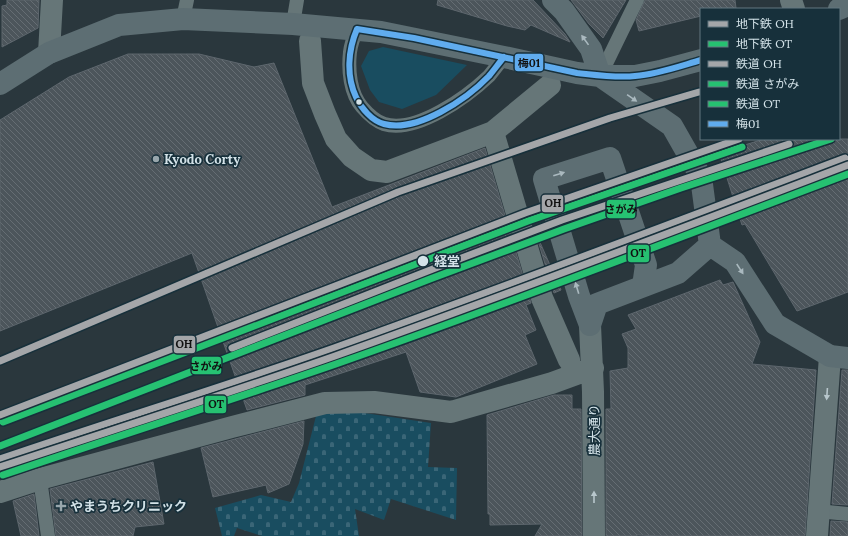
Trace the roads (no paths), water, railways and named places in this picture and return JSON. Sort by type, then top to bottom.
[{"type":"street","points":[[49,53],[52,0]]},
{"type":"street","points":[[553,0],[564,11],[591,48],[600,76],[672,126],[702,177],[710,245],[735,262],[775,324],[839,357],[818,511],[817,536]]},
{"type":"street","points":[[0,84],[49,53],[119,25],[185,9],[293,24],[357,29],[414,38],[577,74],[600,76],[635,76],[700,60]]},
{"type":"street","points":[[310,41],[314,83],[324,114],[336,139],[352,157],[372,170],[387,172],[493,132],[550,85]]},
{"type":"street","points":[[493,132],[542,298],[569,360]]},
{"type":"street","points":[[590,325],[579,296],[544,179],[610,158],[646,265],[644,286]]},
{"type":"street","points":[[590,325],[597,304],[678,273],[710,245]]},
{"type":"street","name":"農大通り","points":[[590,325],[593,368],[594,536]]},
{"type":"street","points":[[0,492],[325,402],[374,402],[450,412],[552,383],[593,368]]},
{"type":"lane","points":[[293,24],[297,0]]},
{"type":"lane","points":[[600,76],[637,0]]},
{"type":"lane","points":[[357,29],[350,52],[349,76],[354,94],[356,101],[370,116],[384,124],[400,126],[422,120],[444,110],[466,95],[489,75],[504,57]]},
{"type":"lane","points":[[40,480],[48,536]]},
{"type":"lane","points":[[818,511],[848,514]]},
{"type":"metro line","name":"OH","points":[[0,415],[525,213],[736,140]]},
{"type":"metro line","name":"OH","points":[[0,467],[210,399],[335,356],[528,286],[848,165]]},
{"type":"metro line","name":"OT","points":[[3,475],[295,378],[465,318],[848,174]]},
{"type":"rail line","name":"OH","points":[[0,361],[398,192],[610,118],[699,92]]},
{"type":"rail line","name":"さがみ","points":[[0,446],[430,279],[564,229],[681,188],[828,140]]},
{"type":"rail line","name":"OH","points":[[232,348],[562,220],[789,144]]},
{"type":"rail line","name":"OT","points":[[3,422],[528,221],[742,147]]},
{"type":"rail line","name":"OH","points":[[0,459],[334,348],[526,278],[845,158]]},
{"type":"rail line","name":"OH","points":[[0,419],[264,318]]},
{"type":"place","name":"Kyodo Corty","points":[[156,159]]},
{"type":"place","name":"経堂","points":[[423,261]]},
{"type":"place","name":"やまうちクリニック","points":[[61,506]]}]
